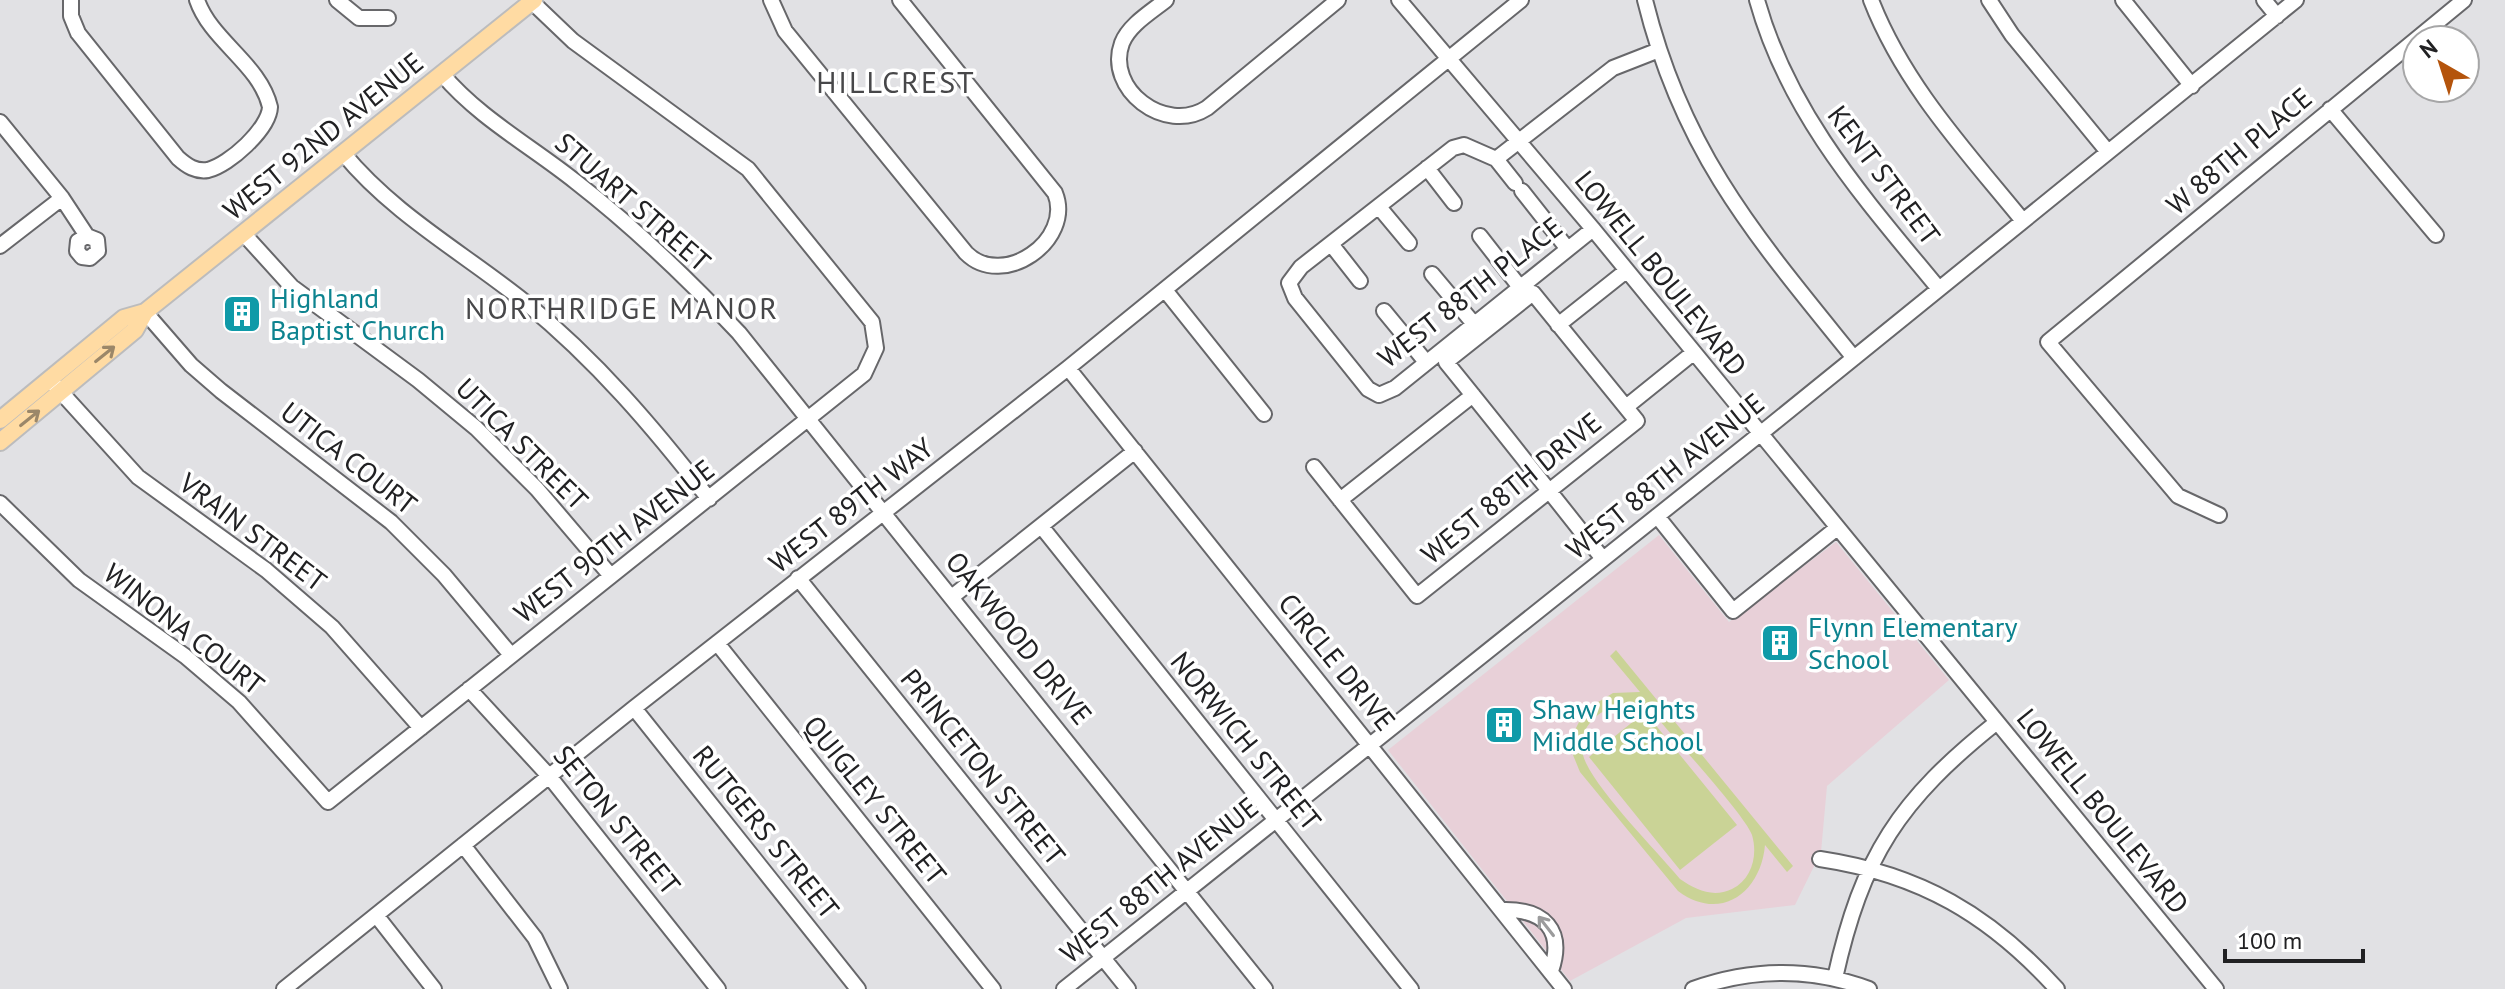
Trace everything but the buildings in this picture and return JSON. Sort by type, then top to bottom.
[{"type":"main road","name":"WEST 92ND AVENUE","points":[[0,420],[56,387],[135,330],[145,312],[532,1]]},
{"type":"main road","name":"WEST 92ND AVENUE","points":[[0,442],[56,387]]},
{"type":"street","points":[[71,0],[71,16],[78,33],[178,158],[188,167],[207,170],[238,150],[266,124],[270,107],[267,95],[207,20],[197,0]]},
{"type":"street","points":[[337,0],[359,18],[388,18]]},
{"type":"street","points":[[771,0],[785,31],[970,258],[990,267],[1006,267],[1036,248],[1058,222],[1055,193],[900,0]]},
{"type":"street","points":[[1166,0],[1132,28],[1121,45],[1120,67],[1146,107],[1162,116],[1181,118],[1199,113],[1338,0]]},
{"type":"street","name":"LOWELL BOULEVARD","points":[[1399,0],[1593,229],[2216,989]]},
{"type":"street","name":"WEST 89TH WAY","points":[[288,988],[634,708],[1068,368],[1521,0]]},
{"type":"street","points":[[1645,0],[1659,50],[1695,139],[1729,199],[1854,358]]},
{"type":"street","name":"KENT STREET","points":[[1757,0],[1780,66],[1823,145],[1939,289]]},
{"type":"street","points":[[1871,0],[1890,45],[1918,91],[2023,221]]},
{"type":"street","points":[[1989,0],[2012,35],[2108,152]]},
{"type":"street","points":[[2123,0],[2192,86]]},
{"type":"street","points":[[2264,0],[2277,16]]},
{"type":"street","name":"WEST 88TH AVENUE","points":[[1064,989],[1760,434],[2296,0]]},
{"type":"street","name":"W 88TH PLACE","points":[[2219,515],[2178,496],[2048,342],[2464,0]]},
{"type":"street","name":"WEST 90TH AVENUE","points":[[328,802],[809,420],[864,374],[874,359],[876,332],[854,297],[773,197],[737,159],[573,41],[532,1]]},
{"type":"street","points":[[1496,159],[1613,68],[1659,50]]},
{"type":"street","name":"STUART STREET","points":[[442,74],[463,99],[574,180],[665,259],[739,333],[809,420]]},
{"type":"street","points":[[2330,109],[2436,235]]},
{"type":"street","points":[[0,122],[62,198],[87,236]]},
{"type":"street","points":[[1360,281],[1331,244],[1453,148],[1464,145],[1496,159],[1567,248]]},
{"type":"street","points":[[343,153],[385,200],[525,303],[568,341],[634,406],[709,499]]},
{"type":"street","points":[[1427,168],[1454,203]]},
{"type":"street","points":[[0,246],[62,198]]},
{"type":"street","points":[[1379,207],[1409,243]]},
{"type":"street","name":"WEST 88TH PLACE","points":[[1331,244],[1301,267],[1289,283],[1295,298],[1368,389],[1379,395],[1395,388],[1474,324],[1526,289],[1567,248],[1593,229]]},
{"type":"street","name":"UTICA STREET","points":[[243,233],[292,287],[418,380],[476,428],[537,489],[611,576]]},
{"type":"street","points":[[1480,236],[1626,407]]},
{"type":"street","points":[[1558,325],[1626,271]]},
{"type":"street","points":[[1432,274],[1474,324]]},
{"type":"street","points":[[1526,289],[1446,362],[1603,559]]},
{"type":"street","points":[[1165,290],[1264,414]]},
{"type":"street","points":[[1384,311],[1426,362]]},
{"type":"street","name":"UTICA COURT","points":[[145,312],[205,378],[391,522],[444,575],[511,655]]},
{"type":"street","name":"WEST 88TH DRIVE","points":[[1340,500],[1417,596],[1637,421],[1626,407],[1693,353]]},
{"type":"street","name":"CIRCLE DRIVE","points":[[1068,368],[1564,989]]},
{"type":"street","name":"VRAIN STREET","points":[[56,387],[138,477],[266,570],[332,627],[421,728]]},
{"type":"street","points":[[1314,467],[1340,500],[1473,395]]},
{"type":"street","name":"OAKWOOD DRIVE","points":[[809,420],[1265,989]]},
{"type":"street","points":[[953,596],[1135,451]]},
{"type":"street","name":"WINONA COURT","points":[[0,503],[79,580],[185,656],[239,702],[328,802]]},
{"type":"street","points":[[1657,516],[1733,611],[1837,528]]},
{"type":"street","name":"NORWICH STREET","points":[[1041,526],[1411,989]]},
{"type":"street","name":"PRINCETON STREET","points":[[798,578],[1128,989]]},
{"type":"street","name":"QUIGLEY STREET","points":[[717,643],[993,989]]},
{"type":"street","name":"SETON STREET","points":[[469,689],[549,776],[718,989]]},
{"type":"street","name":"RUTGERS STREET","points":[[634,708],[858,989]]},
{"type":"street","points":[[1835,978],[1849,917],[1888,832],[1929,779],[1997,722]]},
{"type":"street","points":[[463,845],[535,938],[560,989]]},
{"type":"street","points":[[1820,859],[1869,868],[1937,893],[1968,910],[2014,943],[2057,989]]},
{"type":"street","points":[[1503,910],[1521,910],[1544,920],[1557,946],[1551,971]]},
{"type":"street","points":[[376,915],[434,989]]},
{"type":"street","points":[[1693,989],[1731,977],[1762,972],[1806,973],[1869,989]]},
{"type":"shaded area","points":[[1659,535],[1729,622],[1836,542],[1949,680],[1827,786],[1821,852],[1795,905],[1686,918],[1570,981],[1388,750]]},
{"type":"green space","points":[[1616,650],[1793,866],[1787,872],[1765,845],[1756,877],[1736,898],[1709,904],[1694,900],[1678,891],[1580,772],[1573,755],[1574,732],[1585,710],[1613,693],[1640,692],[1610,656]],"holes":[[[1627,703],[1642,706],[1654,714],[1707,775],[1752,835],[1752,866],[1739,885],[1732,889],[1718,893],[1705,892],[1680,879],[1616,806],[1586,763],[1582,741],[1590,723],[1616,705]]]},
{"type":"green space","points":[[1645,712],[1737,825],[1680,870],[1589,757]]},
{"type":"place","name":"Highland Baptist Church","points":[[242,314]]},
{"type":"place","name":"Flynn Elementary School","points":[[1780,643]]},
{"type":"place","name":"Shaw Heights Middle School","points":[[1504,725]]},
{"type":"district","name":"HILLCREST","points":[[896,83]]},
{"type":"district","name":"NORTHRIDGE MANOR","points":[[622,309]]}]
